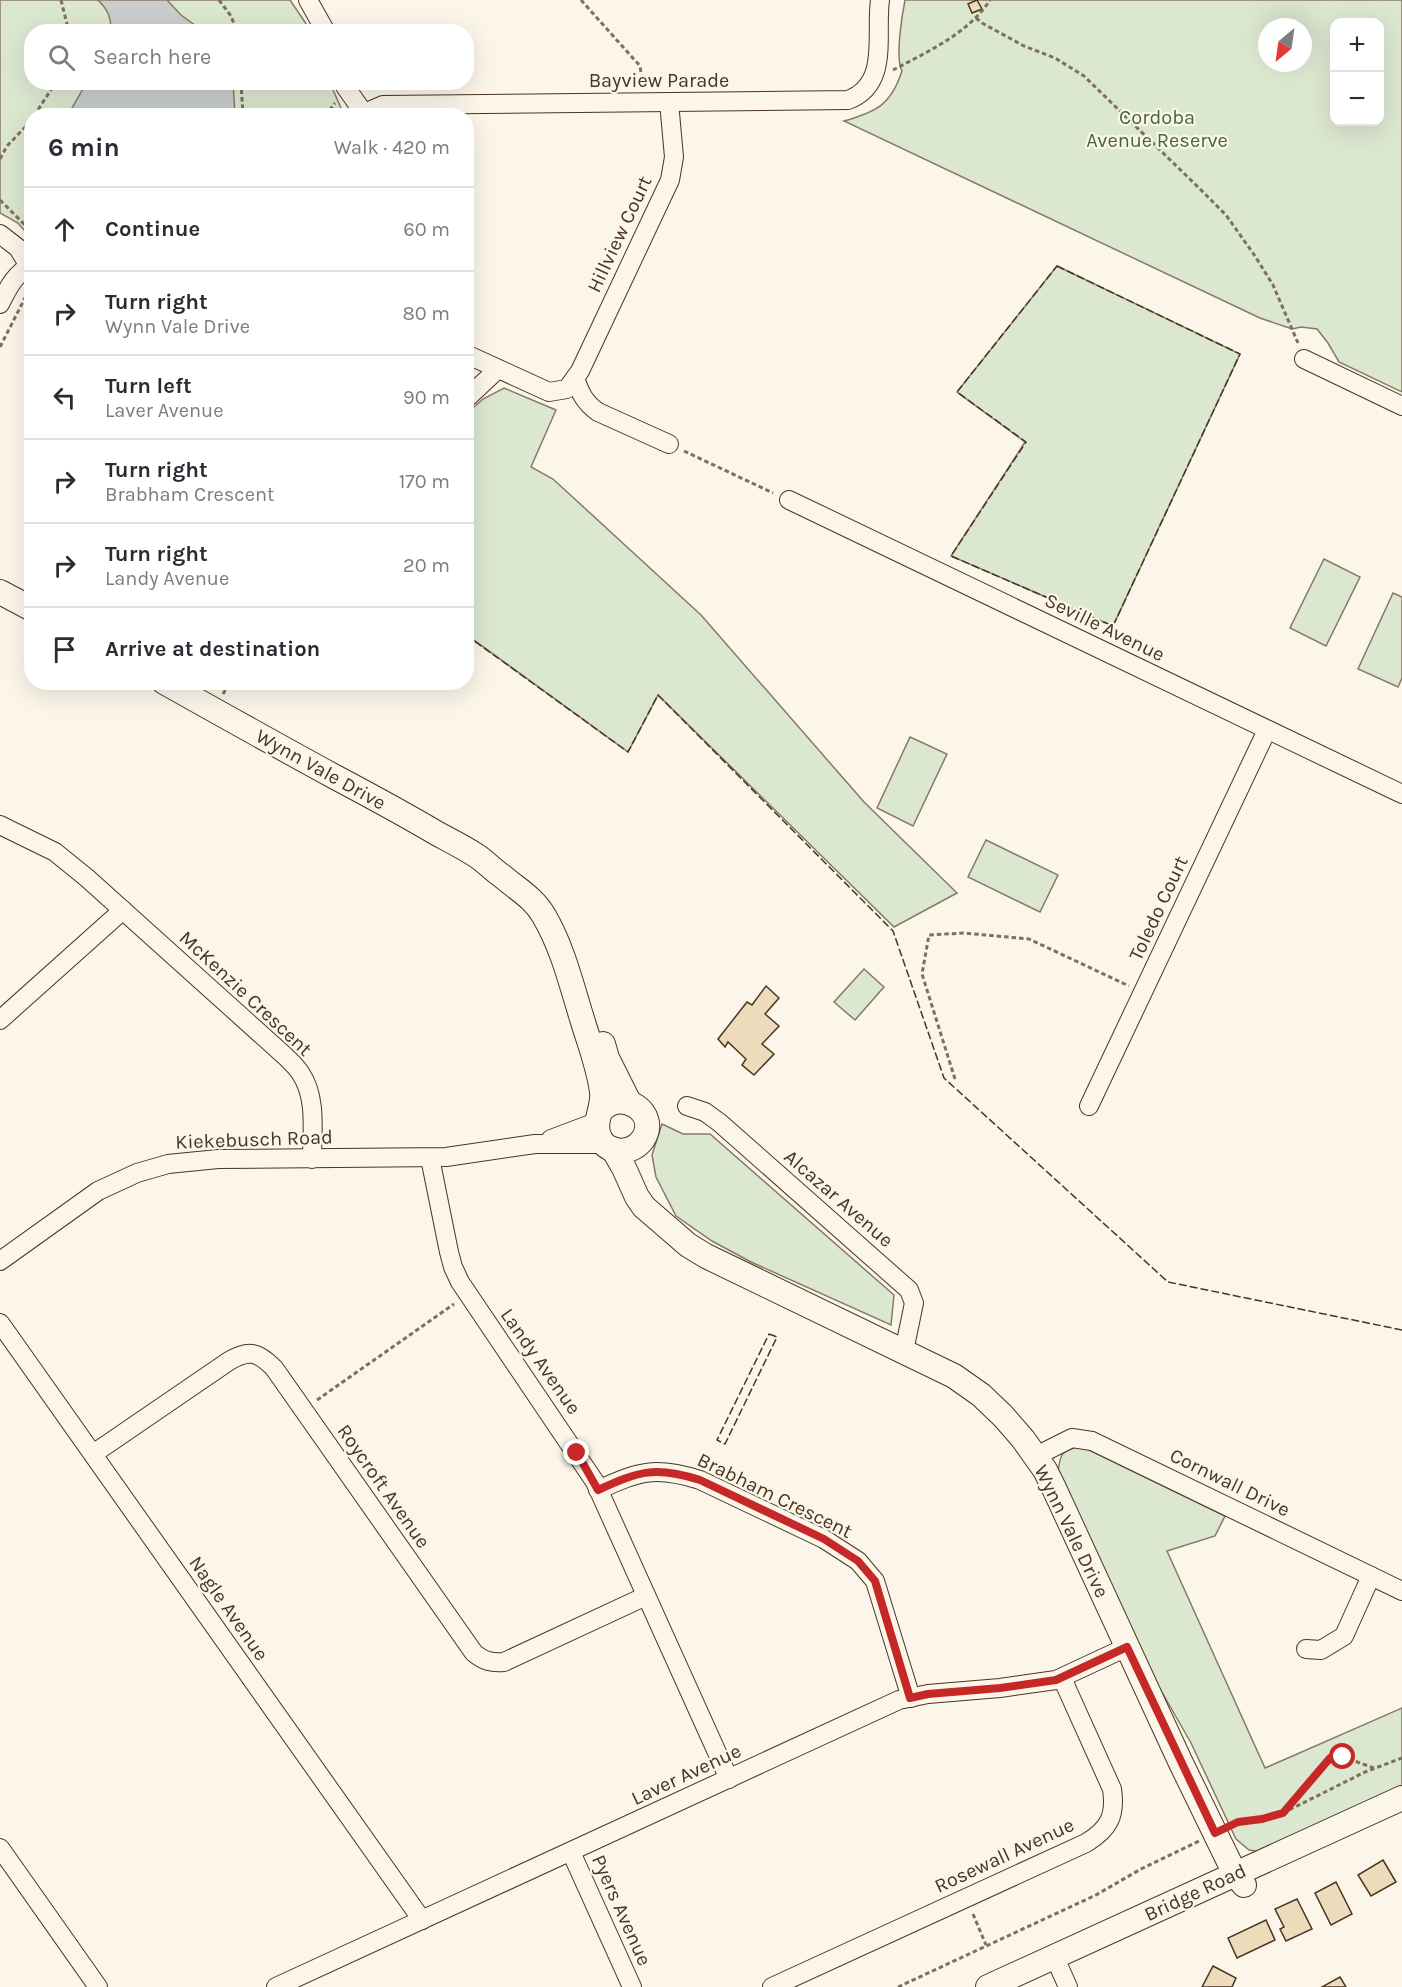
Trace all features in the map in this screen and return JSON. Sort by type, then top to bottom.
[{"type":"main road","points":[[0,592],[24,605]]},
{"type":"main road","name":"Wynn Vale Drive","points":[[178,690],[477,856],[509,868],[551,903],[569,937],[608,1058],[629,1102]]},
{"type":"main road","name":"Wynn Vale Drive","points":[[477,856],[538,906],[552,930],[595,1062],[602,1093],[604,1131],[644,1207],[688,1245],[706,1256],[954,1376],[981,1395],[1036,1456],[1053,1486],[1127,1647],[1239,1880]]},
{"type":"main road","points":[[614,1101],[629,1102],[642,1111],[646,1119],[644,1138],[628,1150],[604,1131],[614,1101]]},
{"type":"main road","name":"Wynn Vale Drive","points":[[644,1138],[641,1174],[666,1226]]},
{"type":"main road","name":"Bridge Road","points":[[1021,1987],[1060,1972],[1402,1798]]},
{"type":"main road","name":"Bridge Road","points":[[1239,1880],[1402,1814]]},
{"type":"main road","name":"Bridge Road","points":[[988,1987],[1060,1972]]},
{"type":"street","points":[[308,0],[322,24]]},
{"type":"street","points":[[873,80],[879,55],[880,0]]},
{"type":"street","name":"Bayview Parade","points":[[376,108],[383,105],[848,100],[866,90],[873,80]]},
{"type":"street","points":[[347,90],[357,108]]},
{"type":"street","name":"Hillview Court","points":[[474,358],[549,392],[567,389],[580,371],[670,180],[674,157],[669,102]]},
{"type":"street","points":[[0,234],[18,248],[24,256]]},
{"type":"street","points":[[0,304],[9,284],[24,268]]},
{"type":"street","points":[[1304,358],[1402,406]]},
{"type":"street","points":[[474,392],[498,369]]},
{"type":"street","points":[[574,378],[582,397],[598,412],[669,444]]},
{"type":"street","name":"Seville Avenue","points":[[789,500],[1402,794]]},
{"type":"street","name":"Toledo Court","points":[[1089,1106],[1267,730]]},
{"type":"street","name":"McKenzie Crescent","points":[[0,825],[55,852],[285,1056],[301,1074],[311,1101],[312,1159]]},
{"type":"street","points":[[0,1020],[123,910]]},
{"type":"street","name":"Alcazar Avenue","points":[[687,1106],[705,1112],[720,1123],[909,1290],[913,1296],[914,1309],[904,1351]]},
{"type":"street","name":"Kiekebusch Road","points":[[0,1261],[98,1191],[137,1173],[168,1164],[218,1159],[446,1157],[604,1131]]},
{"type":"street","name":"Landy Avenue","points":[[430,1158],[453,1267],[467,1294],[577,1453],[598,1490],[729,1779]]},
{"type":"street","name":"Nagle Avenue","points":[[0,1323],[422,1920]]},
{"type":"street","name":"Roycroft Avenue","points":[[93,1454],[240,1354],[252,1353],[263,1357],[274,1368],[474,1653],[482,1659],[496,1663],[504,1662],[646,1596]]},
{"type":"street","name":"Cornwall Drive","points":[[1036,1456],[1072,1438],[1092,1440],[1402,1591]]},
{"type":"street","name":"Brabham Crescent","points":[[598,1490],[639,1473],[680,1474],[700,1480],[824,1539],[858,1561],[875,1581],[910,1698]]},
{"type":"street","points":[[1306,1649],[1321,1650],[1344,1636],[1371,1576]]},
{"type":"street","name":"Laver Avenue","points":[[276,1987],[899,1700],[928,1694],[1000,1688],[1056,1680],[1127,1647]]},
{"type":"street","name":"Rosewall Avenue","points":[[772,1987],[1099,1835],[1111,1819],[1114,1803],[1112,1789],[1062,1678]]},
{"type":"street","points":[[0,1848],[98,1987]]},
{"type":"street","name":"Pyers Avenue","points":[[571,1852],[632,1987]]},
{"type":"path","points":[[60,0],[67,24]]},
{"type":"path","points":[[219,0],[234,24]]},
{"type":"path","points":[[581,0],[640,66],[645,102]]},
{"type":"path","points":[[873,80],[955,34],[976,18],[990,0]]},
{"type":"path","points":[[976,18],[1024,46],[1055,58],[1084,76],[1226,215],[1273,285],[1304,358]]},
{"type":"path","points":[[39,108],[51,90]]},
{"type":"path","points":[[241,90],[243,108]]},
{"type":"path","points":[[0,159],[7,146],[24,128]]},
{"type":"path","points":[[0,200],[24,224]]},
{"type":"path","points":[[0,347],[24,302]]},
{"type":"path","points":[[669,444],[789,500]]},
{"type":"path","points":[[955,1080],[922,974],[929,935],[964,933],[1029,939],[1143,992]]},
{"type":"path","points":[[303,1410],[467,1294]]},
{"type":"path","points":[[1283,1813],[1330,1758],[1343,1757],[1376,1768]]},
{"type":"path","points":[[898,1987],[1096,1895],[1141,1869],[1238,1822],[1283,1813],[1376,1768],[1402,1758]]},
{"type":"path","points":[[970,1907],[986,1945]]},
{"type":"green space","points":[[0,0],[290,0],[306,24],[24,24],[24,90],[333,90],[341,108],[24,108],[24,230],[18,223],[0,213]]},
{"type":"green space","name":"Cordoba Avenue Reserve","points":[[905,0],[1402,0],[1402,392],[1339,362],[1317,329],[1301,327],[1292,329],[1260,318],[844,121],[874,110],[893,92],[902,71],[899,57]]},
{"type":"green space","points":[[1057,266],[1240,354],[1113,626],[951,556],[1025,442],[957,392]]},
{"type":"green space","points":[[504,388],[556,410],[531,467],[553,479],[701,615],[864,802],[957,893],[894,927],[658,695],[628,752],[474,640],[474,407],[483,399]]},
{"type":"green space","points":[[1324,559],[1360,577],[1326,646],[1290,628]]},
{"type":"green space","points":[[1393,593],[1402,597],[1402,678],[1398,687],[1358,669]]},
{"type":"green space","points":[[910,737],[947,754],[913,826],[877,808]]},
{"type":"green space","points":[[986,840],[1058,875],[1040,912],[968,877]]},
{"type":"green space","points":[[864,969],[884,987],[855,1020],[834,1002]]},
{"type":"green space","points":[[662,1124],[683,1134],[710,1134],[894,1295],[891,1325],[751,1262],[712,1241],[676,1216],[656,1177],[652,1155]]},
{"type":"green space","points":[[1081,1446],[1225,1516],[1215,1536],[1167,1551],[1265,1768],[1402,1708],[1402,1787],[1262,1852],[1249,1850],[1236,1839],[1191,1743],[1147,1666],[1058,1473],[1061,1457],[1065,1451]]},
{"type":"shaded area","points":[[98,0],[167,0],[193,24],[110,24],[104,7]]},
{"type":"shaded area","points":[[82,90],[233,90],[235,108],[72,108]]},
{"type":"building","points":[[977,0],[982,9],[972,13],[968,4]]},
{"type":"building","points":[[766,986],[779,998],[765,1014],[779,1026],[762,1044],[774,1054],[754,1075],[742,1065],[746,1059],[728,1042],[725,1047],[718,1039],[747,1002],[752,1005]]},
{"type":"building","points":[[1383,1860],[1396,1882],[1371,1896],[1358,1875]]},
{"type":"building","points":[[1336,1882],[1352,1914],[1331,1925],[1315,1893]]},
{"type":"building","points":[[1297,1899],[1312,1929],[1286,1941],[1280,1929],[1284,1927],[1275,1909]]},
{"type":"building","points":[[1266,1920],[1275,1940],[1237,1958],[1228,1938]]},
{"type":"building","points":[[1213,1966],[1236,1978],[1232,1987],[1202,1987]]},
{"type":"building","points":[[1340,1977],[1346,1987],[1322,1987]]},
{"type":"fence","points":[[1057,266],[1240,354],[1113,626],[951,556],[1026,442],[957,392],[1057,266]]},
{"type":"fence","points":[[474,641],[628,752],[658,695],[893,931],[944,1078],[1168,1282],[1402,1330]]},
{"type":"fence","points":[[769,1334],[777,1337],[725,1444],[717,1440],[769,1334]]},
{"type":"route","points":[[577,1453],[598,1490],[639,1473],[680,1474],[700,1480],[824,1539],[858,1561],[875,1581],[910,1698],[1056,1680],[1127,1647],[1215,1833],[1238,1822],[1283,1813],[1330,1758],[1343,1757]]}]
